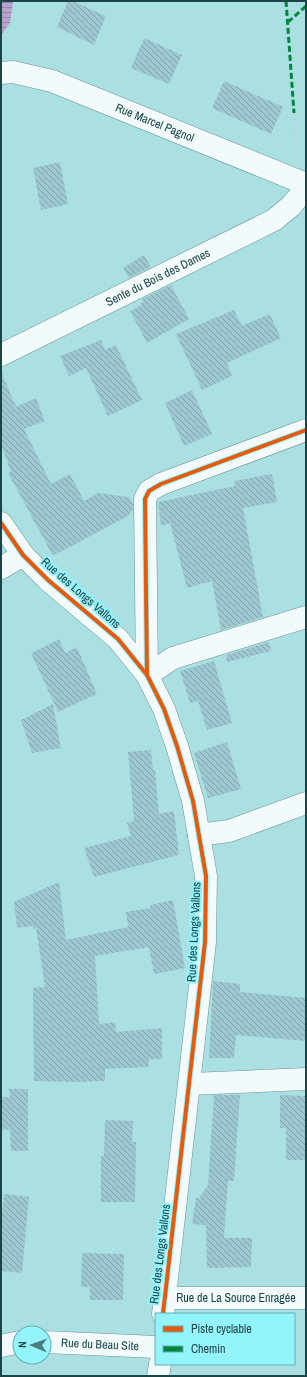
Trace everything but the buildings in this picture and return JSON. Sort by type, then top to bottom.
[{"type":"street","name":"Rue Marcel Pagnol","points":[[1,73],[13,72],[52,81],[304,184]]},
{"type":"street","name":"Sente du Bois des Dames","points":[[1,355],[274,220],[291,206],[304,184]]},
{"type":"street","points":[[147,675],[144,499],[149,491],[161,484],[306,430]]},
{"type":"street","name":"Rue des Longs Vallons","points":[[1,523],[23,555],[48,580],[118,639],[147,675],[164,709],[177,746],[193,801],[206,876],[207,909],[203,973],[164,1306]]},
{"type":"street","points":[[1,568],[23,555]]},
{"type":"street","points":[[147,675],[173,658],[306,617]]},
{"type":"street","points":[[200,835],[229,831],[306,803]]},
{"type":"street","points":[[190,1084],[306,1078]]},
{"type":"street","name":"Rue de La Source Enragée","points":[[164,1306],[306,1298]]},
{"type":"street","name":"Rue du Beau Site","points":[[52,1342],[155,1347]]},
{"type":"street","points":[[1,1346],[12,1344]]},
{"type":"street","points":[[158,1376],[160,1365]]},
{"type":"path","points":[[294,113],[304,184]]},
{"type":"shaded area","points":[[1,1],[13,2],[10,23],[1,35]]},
{"type":"marked path","points":[[286,1],[294,113]]},
{"type":"marked path","points":[[288,22],[306,6]]},
{"type":"cycle path","points":[[147,675],[145,499],[149,491],[161,484],[306,430]]},
{"type":"cycle path","points":[[1,523],[23,555],[48,580],[118,639],[147,675],[164,709],[177,746],[193,801],[206,876],[205,942],[163,1313]]}]
